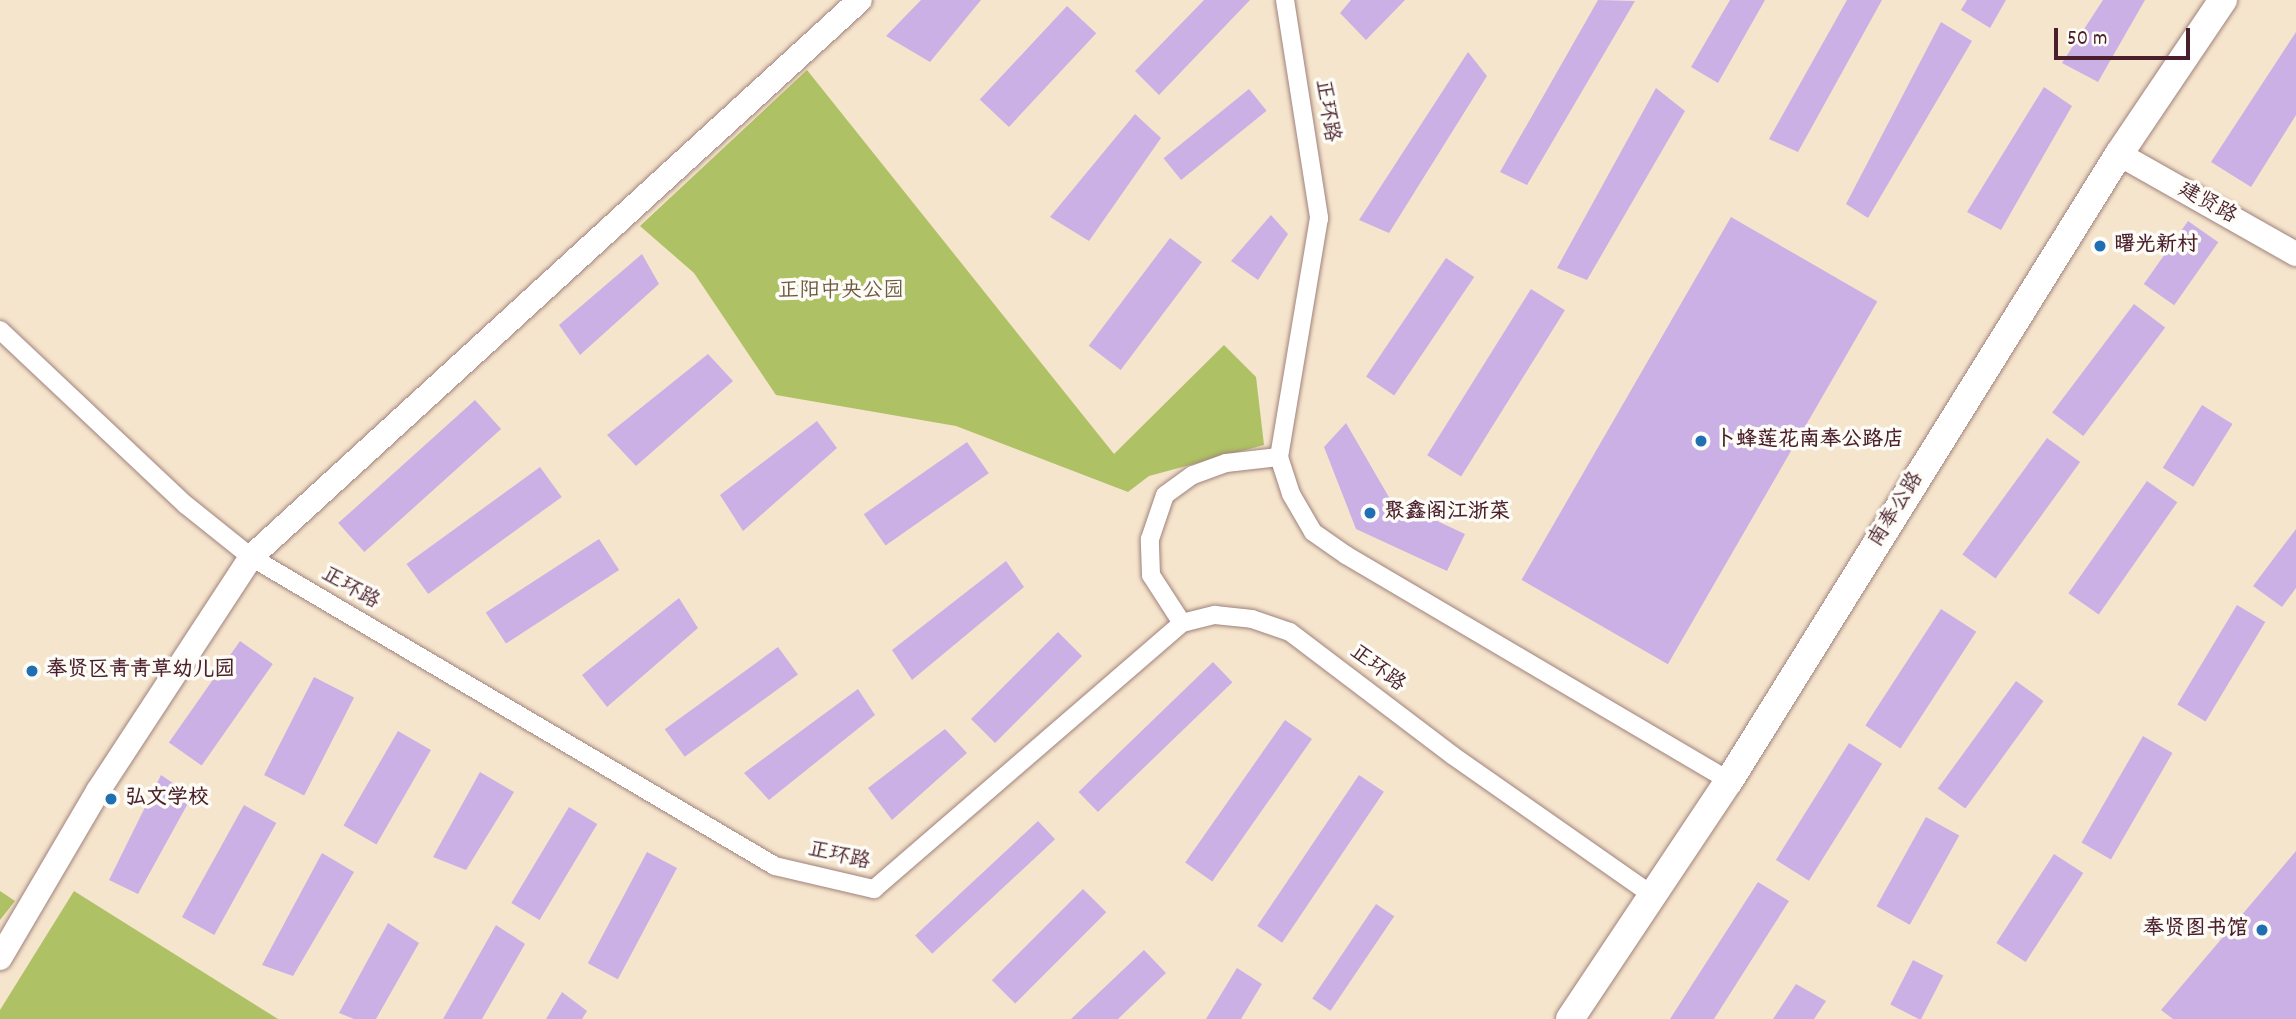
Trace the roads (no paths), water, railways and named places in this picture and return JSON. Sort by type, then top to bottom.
[{"type":"main road","points":[[0,958],[98,791],[251,557],[860,0]]},
{"type":"main road","name":"南奉公路","points":[[1570,1019],[1729,781],[2119,154],[2223,0]]},
{"type":"main road","name":"建贤路","points":[[2119,154],[2296,254]]},
{"type":"street","name":"正环路","points":[[1285,0],[1319,219],[1279,457],[1291,494],[1313,532],[1729,781]]},
{"type":"street","name":"正环路","points":[[0,330],[186,505],[251,557],[775,866],[874,888],[1182,623],[1215,615],[1252,619],[1290,632],[1452,755],[1652,895]]},
{"type":"street","points":[[1182,623],[1151,575],[1150,539],[1165,495],[1193,475],[1226,463],[1279,457]]},
{"type":"place","name":"曙光新村","points":[[2100,246]]},
{"type":"place","name":"卜蜂莲花南奉公路店","points":[[1701,441]]},
{"type":"place","name":"聚鑫阁江浙菜","points":[[1370,513]]},
{"type":"place","name":"奉贤区青青草幼儿园","points":[[32,671]]},
{"type":"place","name":"弘文学校","points":[[111,799]]},
{"type":"place","name":"奉贤图书馆","points":[[2262,930]]},
{"type":"park label","name":"正阳中央公园","points":[[841,292]]}]
